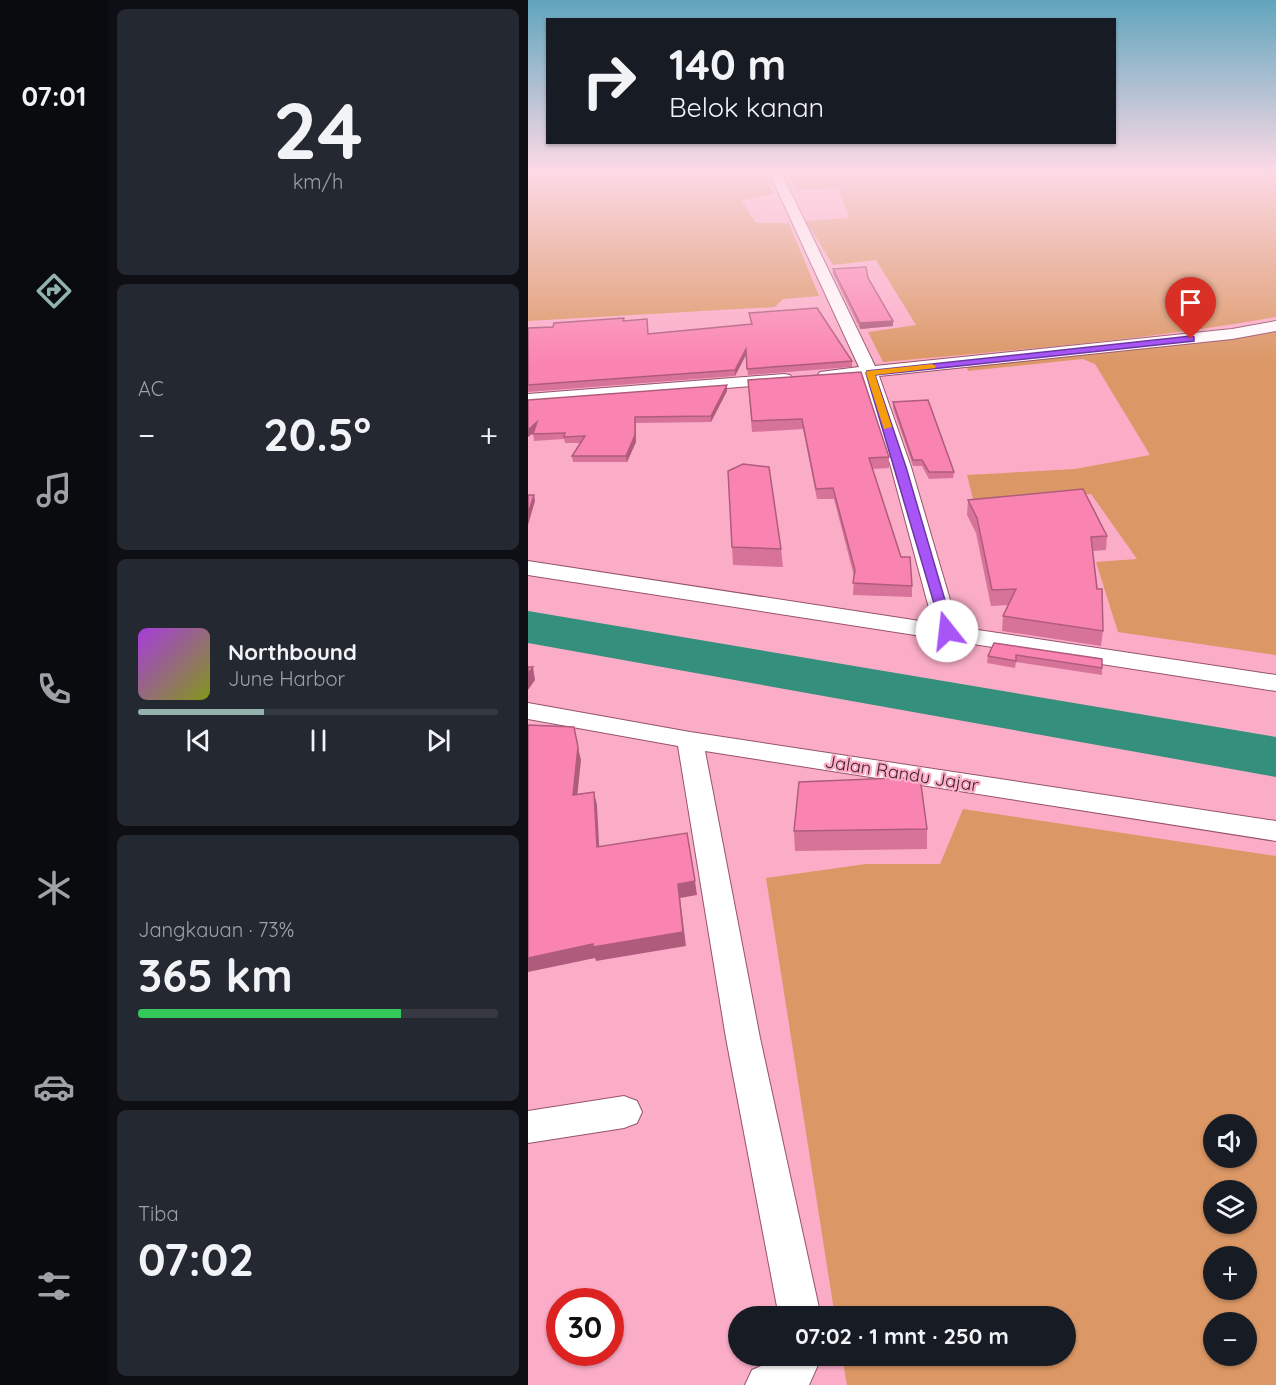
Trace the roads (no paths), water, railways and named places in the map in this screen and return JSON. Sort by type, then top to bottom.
[{"type":"street","points":[[805,235],[870,373],[900,467],[947,631]]},
{"type":"street","points":[[528,399],[870,373],[1232,334],[1276,326]]},
{"type":"street","points":[[528,568],[1276,683]]},
{"type":"street","name":"Jalan Randu Jajar","points":[[528,711],[690,741],[1276,831]]},
{"type":"street","points":[[690,741],[743,1038],[798,1306]]},
{"type":"street","points":[[528,1127],[624,1112]]},
{"type":"street","points":[[767,1385],[785,1380],[798,1366]]},
{"type":"waterway","points":[[528,627],[1276,757]]}]
